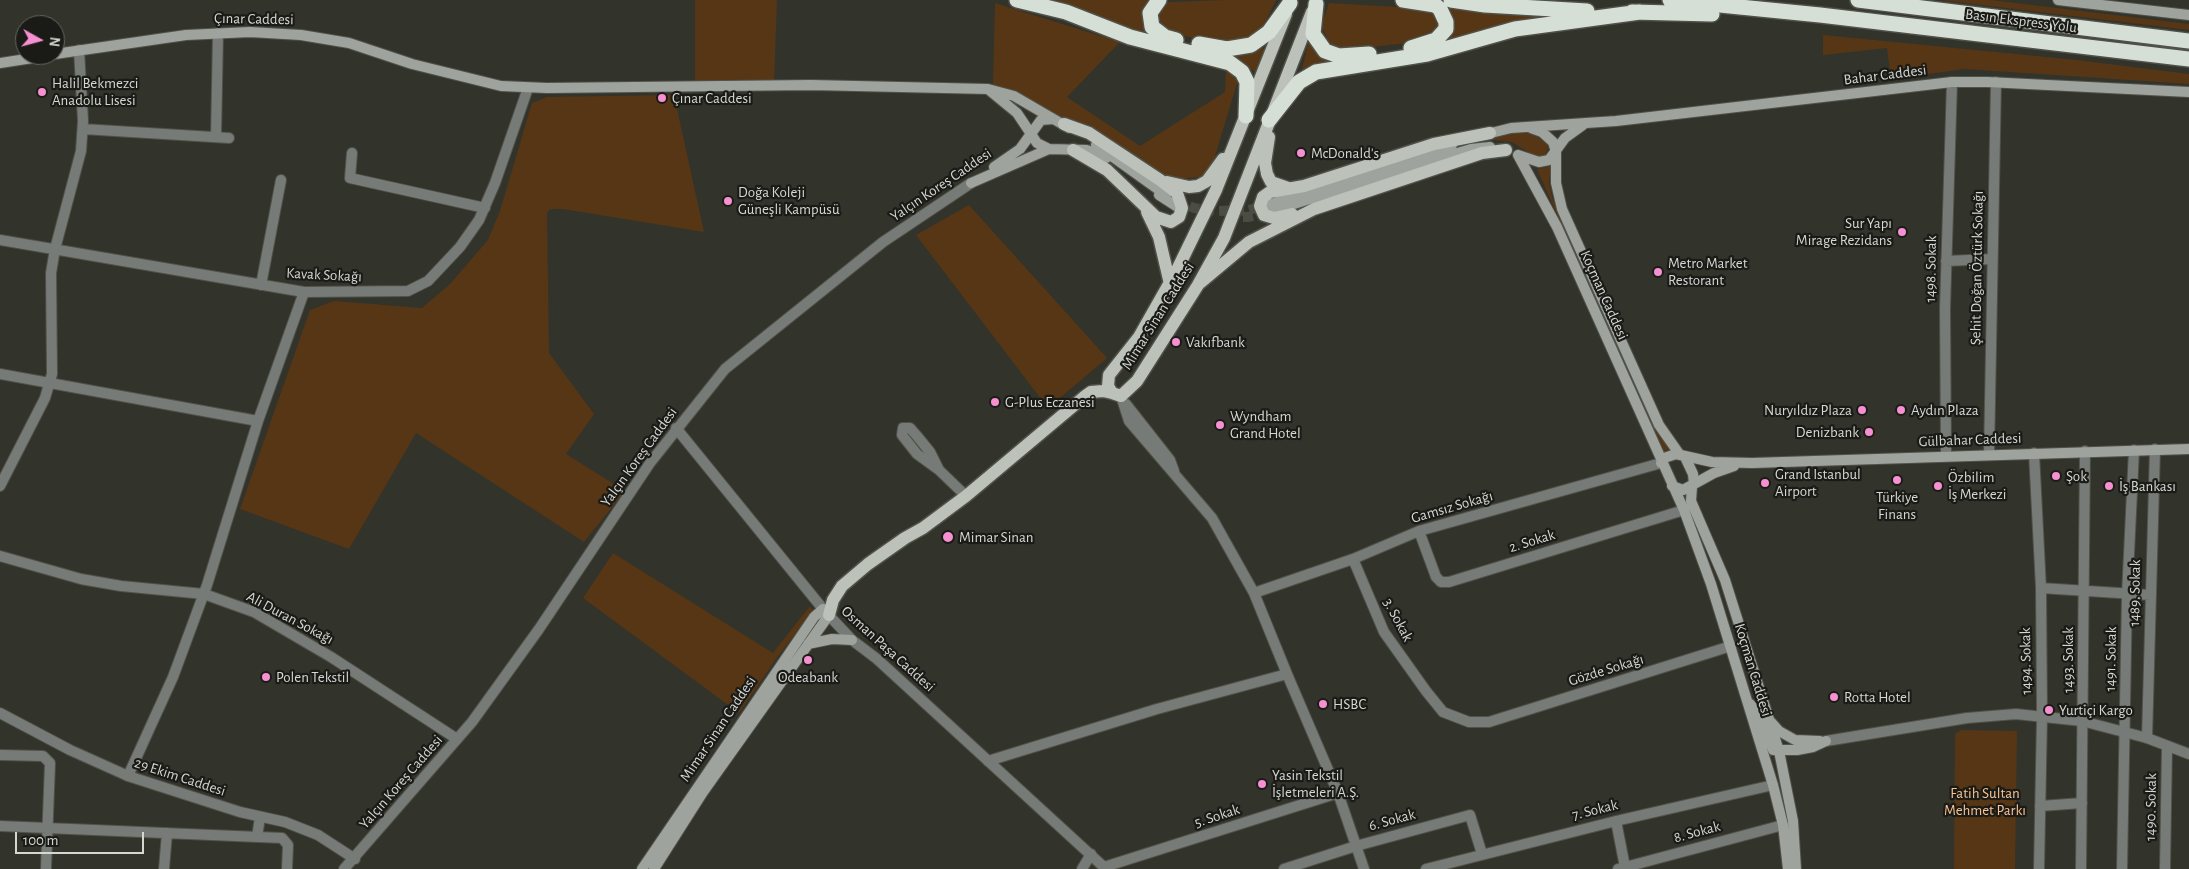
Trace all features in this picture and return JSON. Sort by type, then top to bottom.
[{"type":"highway","points":[[1017,0],[1066,12],[1138,39],[1230,62],[1242,72],[1247,82],[1246,116]]},
{"type":"highway","points":[[1159,0],[1150,13],[1152,27],[1157,32],[1178,40],[1228,49],[1258,42],[1274,26],[1290,2]]},
{"type":"highway","points":[[1316,2],[1312,24],[1316,41],[1324,51],[1349,56],[1419,46],[1442,36],[1446,22],[1440,9],[1431,4],[1403,0]]},
{"type":"highway","points":[[1451,0],[1500,7],[1694,12],[1775,18],[1820,15]]},
{"type":"highway","name":"Basın Ekspress Yolu","points":[[1670,0],[1820,15],[2189,59]]},
{"type":"highway","name":"Basın Ekspress Yolu","points":[[1858,0],[2189,41]]},
{"type":"highway","points":[[1269,120],[1299,82],[1316,72],[1427,54],[1515,29],[1640,12]]},
{"type":"main road","points":[[2058,0],[2189,15]]},
{"type":"main road","name":"Mimar Sinan Caddesi","points":[[1290,2],[1216,190],[1170,284],[1139,337],[1109,375],[1108,386],[1119,397],[1137,381],[1198,285],[1224,238],[1316,2]]},
{"type":"main road","name":"Çınar Caddesi","points":[[65,53],[186,35],[250,32],[301,35],[349,43],[412,64],[501,86],[528,88],[811,85],[988,89],[1014,96],[1059,122],[1166,195]]},
{"type":"main road","name":"Çınar Caddesi","points":[[0,63],[15,61]]},
{"type":"main road","name":"Bahar Caddesi","points":[[1530,128],[1952,82],[1996,82],[2189,92]]},
{"type":"main road","points":[[988,89],[1017,113],[1037,143],[1049,149],[1087,150],[1099,154],[1176,206]]},
{"type":"main road","name":"Yalçın Koreş Caddesi","points":[[971,183],[1020,148],[1040,120],[1059,122]]},
{"type":"main road","points":[[1269,120],[1265,163],[1266,174],[1271,182],[1283,187],[1293,188]]},
{"type":"main road","points":[[1059,122],[1089,133],[1177,193],[1182,208],[1179,216],[1171,222],[1162,220],[1145,207],[1107,170],[1073,150]]},
{"type":"main road","points":[[1490,133],[1270,208],[1471,149],[1483,147],[1544,162],[1553,157],[1565,138],[1586,123]]},
{"type":"main road","points":[[1512,153],[1482,153],[1314,209],[1277,218],[1270,218],[1261,211],[1261,201],[1266,195],[1434,144],[1511,128],[1530,128],[1550,137],[1556,152]]},
{"type":"main road","points":[[1160,180],[1175,186],[1189,187],[1203,183],[1207,181],[1235,143]]},
{"type":"main road","points":[[971,183],[1049,149]]},
{"type":"main road","name":"Koçman Caddesi","points":[[1556,152],[1556,183],[1565,217],[1659,425],[1683,456],[1692,474],[1692,501],[1724,580],[1779,751],[1793,822],[1796,869]]},
{"type":"main road","name":"Koçman Caddesi","points":[[1512,153],[1557,227],[1661,463],[1684,510],[1731,646],[1773,786],[1783,825],[1788,869]]},
{"type":"main road","points":[[1145,207],[1159,237],[1170,284]]},
{"type":"main road","points":[[1198,285],[1212,275],[1248,242],[1314,209]]},
{"type":"main road","points":[[826,612],[842,586],[898,543],[924,528],[966,496],[1084,397],[1091,392],[1103,391],[1119,397]]},
{"type":"main road","name":"Gülbahar Caddesi","points":[[1683,456],[1721,463],[2189,448]]},
{"type":"main road","points":[[1661,463],[1664,458],[1683,456]]},
{"type":"main road","name":"Gülbahar Caddesi","points":[[1693,486],[1725,468],[1752,462]]},
{"type":"main road","points":[[1672,486],[1683,490],[1693,486]]},
{"type":"main road","name":"Mimar Sinan Caddesi","points":[[654,869],[703,792],[808,644],[826,612]]},
{"type":"main road","name":"Mimar Sinan Caddesi","points":[[642,869],[814,617],[826,612]]},
{"type":"main road","points":[[808,644],[832,639],[852,640]]},
{"type":"main road","points":[[1746,696],[1759,715],[1770,747],[1779,751],[1813,747],[1826,741]]},
{"type":"main road","points":[[1768,718],[1779,731],[1788,737],[1806,741],[1826,741]]},
{"type":"street","points":[[216,137],[218,33]]},
{"type":"street","points":[[0,486],[2,475],[45,398],[52,374],[51,273],[55,249],[81,151],[83,129],[80,50]]},
{"type":"street","name":"1498. Sokak","points":[[1946,456],[1946,261],[1952,82]]},
{"type":"street","name":"Şehit Doğan Öztürk Sokağı","points":[[1989,455],[1996,82]]},
{"type":"street","name":"Kavak Sokağı","points":[[0,240],[304,292],[408,291],[428,280],[453,254],[479,220],[495,183],[528,88]]},
{"type":"street","points":[[83,129],[229,138]]},
{"type":"street","points":[[352,154],[350,178],[484,208]]},
{"type":"street","points":[[261,285],[281,180]]},
{"type":"street","name":"Yalçın Koreş Caddesi","points":[[344,869],[355,859],[457,739],[539,629],[650,463],[676,428],[725,369],[883,242],[971,183]]},
{"type":"street","points":[[1946,261],[1992,259]]},
{"type":"street","points":[[128,776],[173,677],[204,594],[258,422],[304,292]]},
{"type":"street","points":[[0,374],[258,422]]},
{"type":"street","points":[[1119,397],[1129,421],[1212,518],[1254,593],[1338,793],[1364,869]]},
{"type":"street","name":"Osman Paşa Caddesi","points":[[676,428],[826,612],[852,640],[877,659],[1022,794],[1105,868]]},
{"type":"street","name":"1489. Sokak","points":[[2147,738],[2154,449]]},
{"type":"street","name":"1491. Sokak","points":[[2122,869],[2127,594],[2134,450]]},
{"type":"street","name":"1493. Sokak","points":[[2081,869],[2085,451]]},
{"type":"street","name":"1494. Sokak","points":[[2034,453],[2041,588],[2040,869]]},
{"type":"street","name":"Gamsız Sokağı","points":[[1254,593],[1353,558],[1419,531],[1661,463]]},
{"type":"street","points":[[939,470],[954,482],[966,496]]},
{"type":"street","name":"2. Sokak","points":[[1419,531],[1436,577],[1442,582],[1449,582],[1684,510]]},
{"type":"street","name":"Ali Duran Sokağı","points":[[0,556],[89,581],[204,594],[254,612],[285,629],[457,739]]},
{"type":"street","name":"3. Sokak","points":[[1353,558],[1384,632],[1443,712],[1469,722],[1489,722]]},
{"type":"street","points":[[2041,588],[2150,595]]},
{"type":"street","name":"Gözde Sokağı","points":[[1489,722],[1731,646]]},
{"type":"street","points":[[988,761],[1157,709],[1287,674]]},
{"type":"street","name":"29 Ekim Caddesi","points":[[0,713],[70,750],[128,776],[260,817],[285,822],[318,835],[355,859]]},
{"type":"street","points":[[1826,741],[1982,716],[2008,714],[2082,721],[2147,738],[2189,754]]},
{"type":"street","name":"1490. Sokak","points":[[2165,869],[2167,746]]},
{"type":"street","points":[[0,755],[43,756],[50,763],[46,869]]},
{"type":"street","name":"7. Sokak","points":[[1426,869],[1616,821],[1773,786]]},
{"type":"street","name":"5. Sokak","points":[[1105,868],[1338,793]]},
{"type":"street","points":[[2040,806],[2082,803]]},
{"type":"street","name":"6. Sokak","points":[[1284,869],[1356,846],[1470,815],[1482,854]]},
{"type":"street","points":[[257,837],[260,817]]},
{"type":"street","points":[[1616,821],[1622,868]]},
{"type":"street","name":"8. Sokak","points":[[1622,868],[1783,825]]},
{"type":"street","points":[[0,826],[282,838],[288,845],[287,869]]},
{"type":"street","points":[[164,869],[167,833]]},
{"type":"street","points":[[1082,869],[1091,854]]},
{"type":"green space","points":[[695,0],[777,0],[774,81],[695,82]]},
{"type":"green space","points":[[1046,0],[1148,0],[1143,19],[1144,26],[1155,39]]},
{"type":"green space","points":[[1276,0],[1264,25],[1257,33],[1237,43],[1208,42],[1177,34],[1165,30],[1158,18],[1158,10],[1169,2]]},
{"type":"green space","points":[[1940,0],[1991,0],[2189,24],[2189,30]]},
{"type":"green space","points":[[995,3],[1120,42],[1067,97],[1140,146],[1225,92],[1226,69],[1238,80],[1212,166],[1200,177],[1168,180],[1017,92],[993,84]]},
{"type":"green space","points":[[1329,3],[1430,9],[1438,17],[1439,25],[1436,32],[1419,42],[1341,50],[1330,44],[1323,29],[1323,21]]},
{"type":"green space","points":[[1447,7],[1554,15],[1553,17],[1441,45],[1450,14]]},
{"type":"green space","points":[[1823,35],[2077,60],[2189,74],[2189,84],[1965,69],[1891,79],[1887,48],[1823,55]]},
{"type":"green space","points":[[1309,40],[1315,51],[1323,59],[1335,64],[1301,74]]},
{"type":"green space","points":[[1267,47],[1255,72],[1232,56],[1246,55]]},
{"type":"green space","points":[[674,95],[704,232],[563,209],[550,209],[547,213],[549,353],[594,414],[566,454],[625,491],[584,542],[416,433],[349,549],[240,509],[310,310],[334,301],[422,308],[450,284],[488,240],[500,211],[532,103],[547,97]]},
{"type":"green space","points":[[1524,132],[1532,134],[1547,143],[1548,148],[1545,156],[1541,158],[1533,155],[1512,142],[1487,139],[1508,133]]},
{"type":"green space","points":[[1551,166],[1549,182],[1552,197],[1651,423],[1669,449],[1662,452],[1537,169]]},
{"type":"green space","points":[[969,205],[1107,358],[1048,408],[916,235]]},
{"type":"green space","points":[[613,553],[773,653],[810,606],[813,610],[739,713],[583,598]]},
{"type":"green space","name":"Fatih Sultan Mehmet Parkı","points":[[1961,730],[2017,731],[2015,869],[1954,869],[1955,734]]},
{"type":"tunnel","points":[[1176,200],[1194,208],[1217,211],[1249,210],[1267,205]]},
{"type":"tunnel","points":[[1228,217],[1248,217],[1270,212]]},
{"type":"place","name":"Halil Bekmezci Anadolu Lisesi","points":[[42,92]]},
{"type":"place","name":"Çınar Caddesi","points":[[662,98]]},
{"type":"place","name":"McDonald's","points":[[1301,153]]},
{"type":"place","name":"Doğa Koleji Güneşli Kampüsü","points":[[728,201]]},
{"type":"place","name":"Sur Yapı Mirage Rezidans","points":[[1902,232]]},
{"type":"place","name":"Metro Market Restorant","points":[[1658,272]]},
{"type":"place","name":"Vakıfbank","points":[[1176,342]]},
{"type":"place","name":"G-Plus Eczanesi","points":[[995,402]]},
{"type":"place","name":"Nuryıldız Plaza","points":[[1862,410]]},
{"type":"place","name":"Aydın Plaza","points":[[1901,410]]},
{"type":"place","name":"Wyndham Grand Hotel","points":[[1220,425]]},
{"type":"place","name":"Denizbank","points":[[1869,432]]},
{"type":"place","name":"Şok","points":[[2056,476]]},
{"type":"place","name":"Türkiye Finans","points":[[1897,480]]},
{"type":"place","name":"Grand Istanbul Airport","points":[[1765,483]]},
{"type":"place","name":"Özbilim İş Merkezi","points":[[1938,486]]},
{"type":"place","name":"İş Bankası","points":[[2109,486]]},
{"type":"place","name":"Mimar Sinan","points":[[948,537]]},
{"type":"place","name":"Odeabank","points":[[808,660]]},
{"type":"place","name":"Polen Tekstil","points":[[266,677]]},
{"type":"place","name":"Rotta Hotel","points":[[1834,697]]},
{"type":"place","name":"HSBC","points":[[1323,704]]},
{"type":"place","name":"Yurtiçi Kargo","points":[[2049,710]]},
{"type":"place","name":"Yasin Tekstil İşletmeleri A.Ş.","points":[[1262,784]]}]
